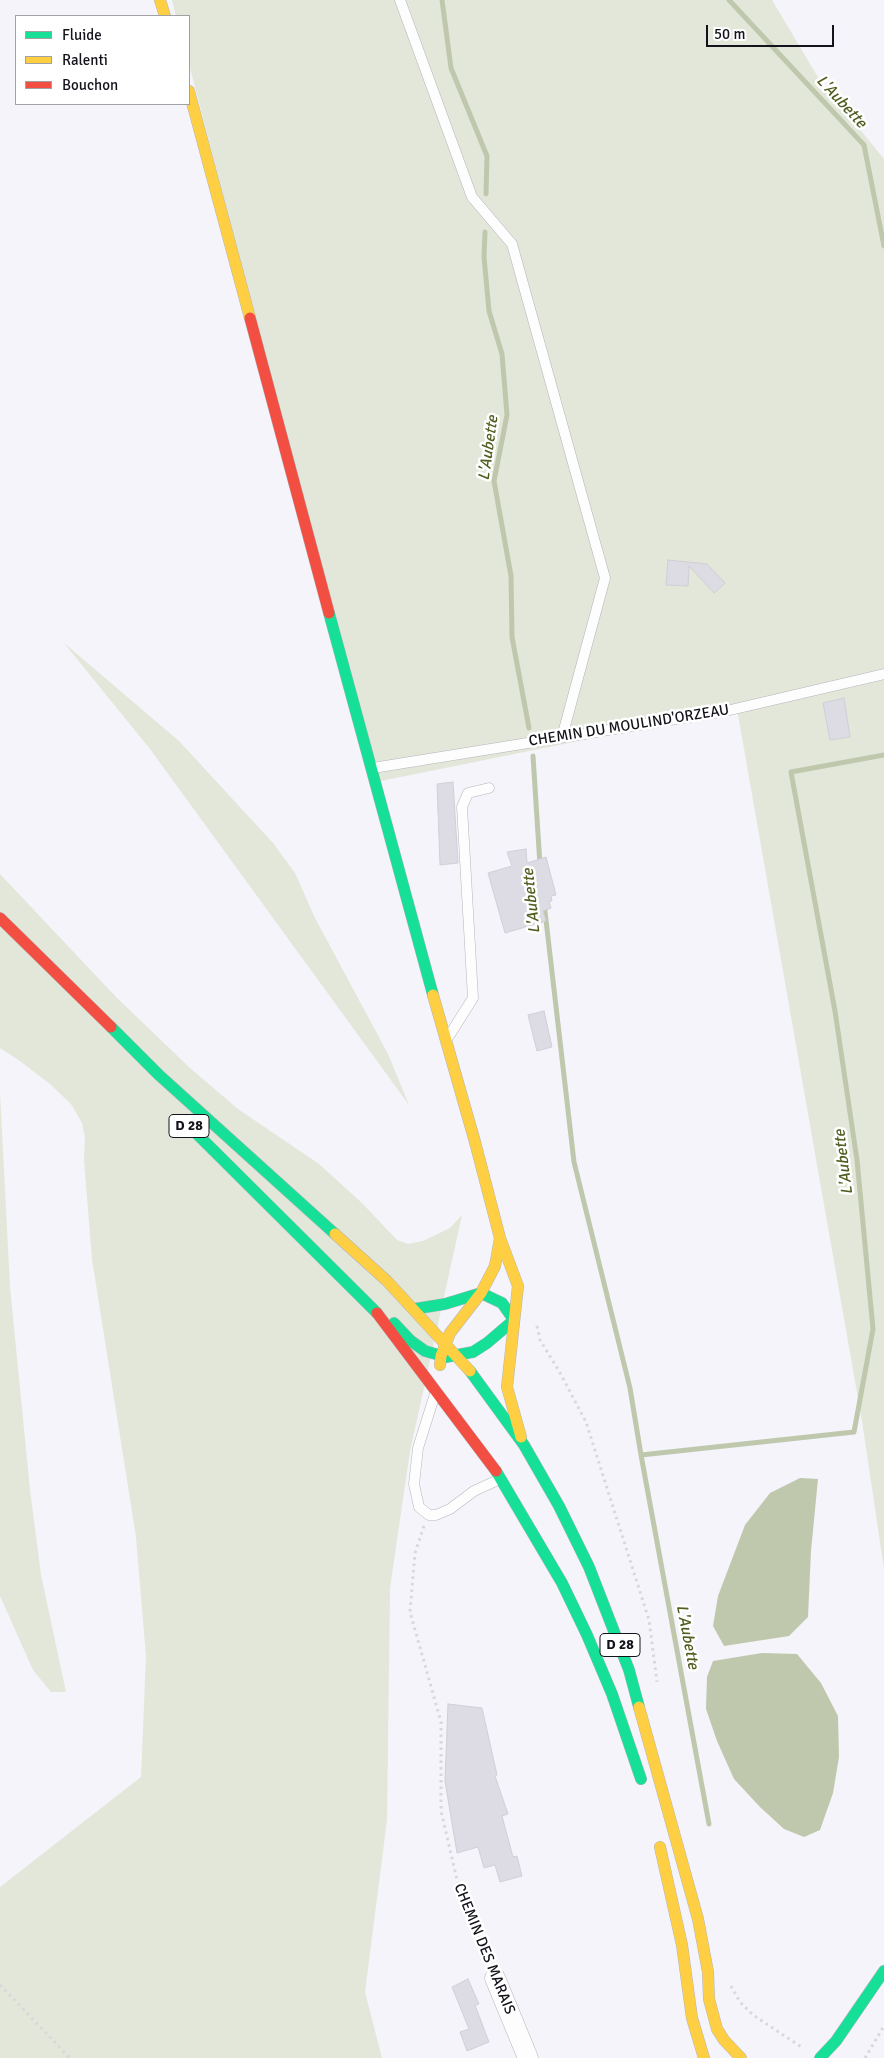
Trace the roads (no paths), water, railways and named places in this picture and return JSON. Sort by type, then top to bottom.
[{"type":"main road","points":[[160,0],[165,15]]},
{"type":"main road","points":[[190,95],[446,1042],[500,1238],[518,1286],[507,1387],[524,1445]]},
{"type":"main road","name":"D 28","points":[[0,918],[159,1075],[388,1281],[457,1356],[503,1414],[524,1445],[559,1506],[589,1566],[630,1670],[705,1950],[712,2015],[717,2029],[724,2040],[742,2058]]},
{"type":"main road","name":"D 28","points":[[177,1115],[378,1314],[437,1388],[501,1478],[546,1553],[587,1635],[612,1694],[644,1789]]},
{"type":"main road","points":[[437,1388],[441,1356],[445,1343],[460,1318],[481,1292],[495,1266],[500,1238]]},
{"type":"main road","points":[[414,1308],[445,1304],[481,1292],[502,1304],[514,1320]]},
{"type":"main road","points":[[378,1314],[388,1316],[411,1341],[425,1351],[441,1356],[457,1356],[473,1352],[487,1343],[514,1320]]},
{"type":"main road","points":[[656,1833],[675,1908],[692,2018],[704,2058]]},
{"type":"main road","points":[[820,2058],[836,2041],[884,1971]]},
{"type":"street","name":"CHEMIN DES MARAIS","points":[[495,1978],[528,2058]]},
{"type":"lane","points":[[400,0],[472,197],[512,244],[605,578],[562,737]]},
{"type":"lane","name":"CHEMIN DU MOULIND'ORZEAU","points":[[372,768],[726,711],[884,674]]},
{"type":"lane","points":[[446,1042],[473,998],[462,807],[468,793],[489,788]]},
{"type":"lane","points":[[437,1388],[418,1448],[414,1484],[419,1507],[429,1515],[436,1515],[450,1509],[485,1485],[501,1478]]},
{"type":"waterway","name":"L'Aubette","points":[[442,0],[451,68],[487,156],[486,194]]},
{"type":"waterway","name":"L'Aubette","points":[[729,0],[864,145],[884,246]]},
{"type":"waterway","name":"L'Aubette","points":[[485,232],[484,257],[489,311],[502,354],[507,415],[494,481],[511,576],[512,637],[529,728]]},
{"type":"waterway","name":"L'Aubette","points":[[641,1455],[854,1432],[873,1329],[857,1160],[835,1011],[791,772],[884,755]]},
{"type":"waterway","name":"L'Aubette","points":[[533,756],[540,865]]},
{"type":"waterway","name":"L'Aubette","points":[[544,903],[574,1162],[630,1388],[709,1824]]}]
